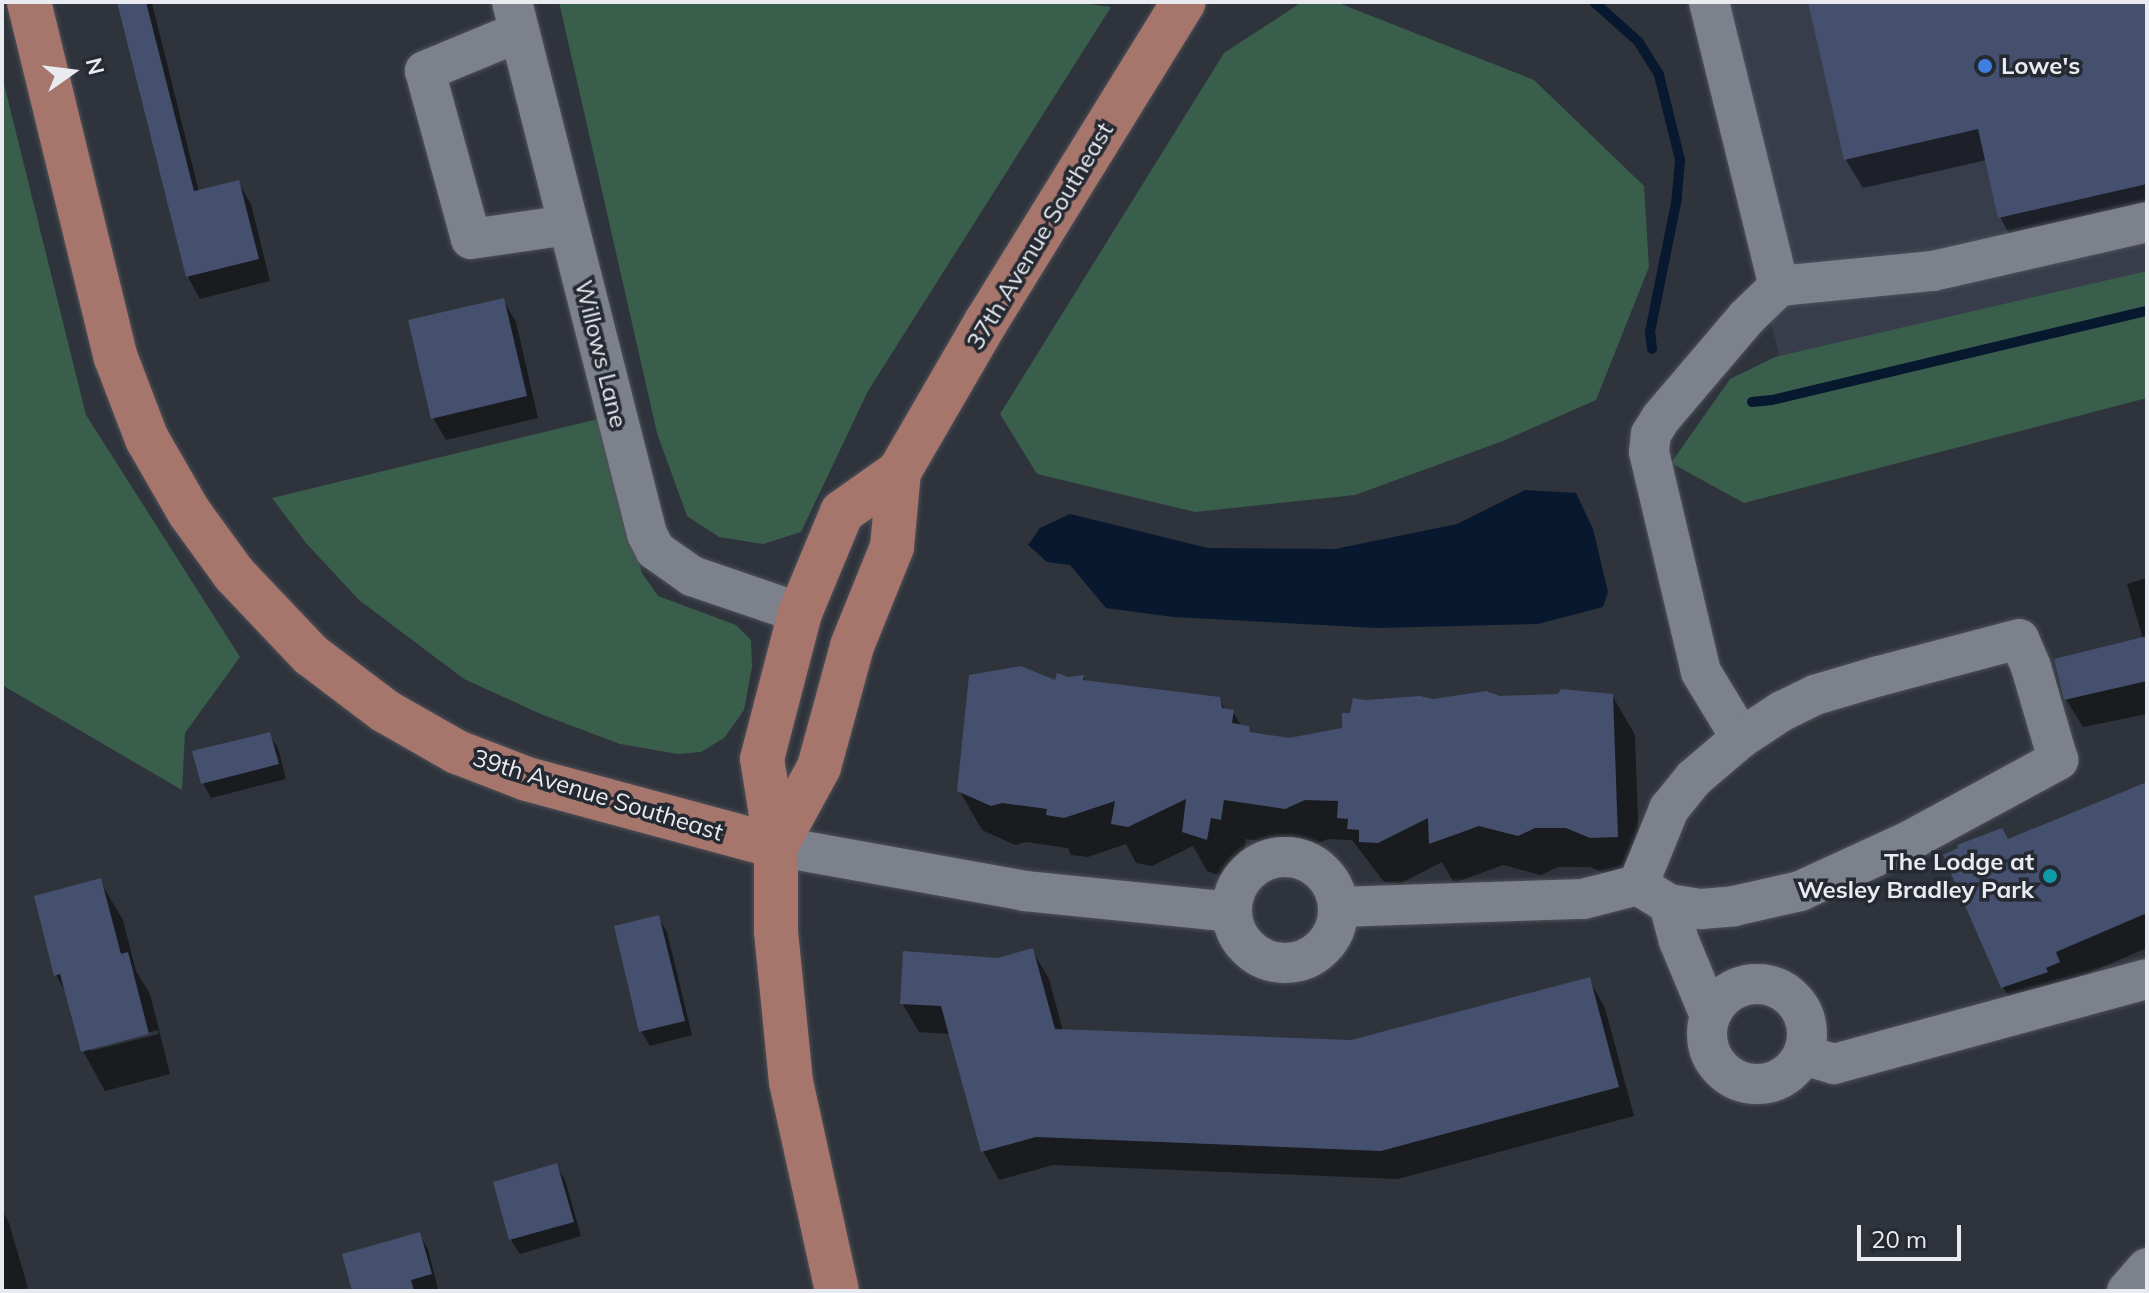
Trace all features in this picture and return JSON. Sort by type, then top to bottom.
[{"type":"main road","name":"39th Avenue Southeast","points":[[29,2],[116,358],[147,439],[189,512],[234,574],[311,655],[385,711],[457,752],[527,779],[776,846]]},
{"type":"main road","name":"37th Avenue Southeast","points":[[776,846],[819,767],[852,646],[892,547],[899,472],[986,322],[1184,2]]},
{"type":"main road","name":"37th Avenue Southeast","points":[[800,613],[842,512],[899,472]]},
{"type":"main road","points":[[800,613],[762,759],[776,846],[776,931],[789,1067],[837,1291]]},
{"type":"street","points":[[1709,2],[1779,286]]},
{"type":"street","points":[[516,17],[425,71],[471,239],[568,225]]},
{"type":"street","name":"Willows Lane","points":[[516,17],[647,534],[655,550],[692,576],[800,613]]},
{"type":"street","points":[[1741,738],[1701,672],[1649,452],[1651,434],[1661,418],[1746,318],[1779,286],[1933,271],[2147,222]]},
{"type":"street","points":[[1338,907],[1654,894],[1702,909],[1734,906],[1800,891],[1909,841],[2058,760],[2031,667],[2019,639],[1815,695],[1741,738],[1694,778],[1669,809],[1654,894],[1710,1016]]},
{"type":"street","points":[[776,846],[1025,891],[1231,912]]},
{"type":"street","points":[[1291,857],[1309,862],[1324,873],[1334,889],[1338,907],[1330,939],[1319,952],[1287,964],[1271,962],[1249,949],[1235,929],[1231,912],[1234,894],[1243,877],[1256,865],[1273,858],[1291,857]]},
{"type":"street","points":[[1803,1055],[1834,1064],[2147,979]]},
{"type":"street","points":[[1761,984],[1776,987],[1800,1008],[1807,1039],[1803,1055],[1794,1069],[1773,1081],[1749,1084],[1733,1079],[1720,1069],[1711,1055],[1707,1043],[1710,1016],[1718,1002],[1737,988],[1761,984]]},
{"type":"street","points":[[2127,1291],[2147,1268]]},
{"type":"shaded area","points":[[1693,2],[2147,2],[2147,286],[1784,376]]},
{"type":"green space","points":[[559,2],[1074,2],[1111,7],[868,391],[801,532],[763,544],[719,537],[687,516],[657,433]]},
{"type":"green space","points":[[1302,2],[1336,2],[1534,80],[1644,186],[1649,267],[1596,400],[1503,441],[1355,495],[1195,512],[1037,474],[1000,414],[1224,53]]},
{"type":"green space","points":[[2,76],[86,415],[240,657],[185,733],[182,790],[2,685]]},
{"type":"green space","points":[[2147,271],[2147,398],[1744,503],[1671,463],[1730,379],[1775,357]]},
{"type":"green space","points":[[598,419],[642,573],[658,596],[736,625],[751,640],[752,667],[744,710],[724,738],[701,752],[678,754],[620,744],[543,715],[464,679],[359,600],[306,543],[272,498]]},
{"type":"water","points":[[1525,490],[1576,493],[1593,529],[1608,592],[1603,607],[1538,624],[1378,628],[1173,617],[1106,608],[1070,565],[1047,562],[1028,545],[1040,528],[1070,514],[1208,548],[1335,549],[1457,524]]},
{"type":"building","points":[[117,2],[146,2],[194,191],[239,180],[259,259],[186,277]]},
{"type":"building","name":"Lowe's","points":[[1808,2],[2147,2],[2147,184],[1998,218],[1978,129],[1844,160]]},
{"type":"building","points":[[504,298],[527,396],[431,419],[408,320]]},
{"type":"building","points":[[2147,636],[2147,681],[2064,700],[2054,659]]},
{"type":"building","points":[[1021,666],[1055,680],[1057,673],[1068,677],[1084,675],[1083,680],[1220,697],[1222,708],[1234,710],[1232,723],[1249,726],[1250,732],[1289,738],[1342,728],[1342,713],[1350,713],[1353,698],[1420,696],[1433,699],[1486,691],[1500,696],[1558,694],[1561,689],[1613,694],[1618,837],[1590,838],[1566,828],[1535,828],[1518,836],[1479,826],[1429,844],[1428,818],[1378,843],[1359,842],[1359,830],[1347,829],[1348,819],[1337,818],[1338,801],[1305,800],[1285,809],[1224,800],[1221,820],[1211,818],[1207,840],[1182,832],[1186,799],[1128,827],[1111,824],[1115,801],[1064,818],[1046,815],[1047,809],[1002,803],[991,806],[957,791],[969,675]]},
{"type":"building","points":[[270,732],[279,764],[201,784],[192,751]]},
{"type":"building","name":"The Lodge at Wesley Bradley Park","points":[[2147,782],[2147,913],[2056,952],[2060,962],[2046,968],[2048,972],[2001,988],[1943,855],[1958,848],[1957,845],[2002,828],[2008,839]]},
{"type":"building","points":[[101,878],[121,954],[128,952],[149,1034],[81,1052],[60,974],[54,976],[34,896]]},
{"type":"building","points":[[659,915],[685,1021],[639,1032],[614,926]]},
{"type":"building","points":[[1033,948],[1055,1029],[1351,1040],[1590,977],[1619,1087],[1381,1151],[1036,1137],[981,1152],[941,1006],[900,1004],[903,951],[998,958]]},
{"type":"building","points":[[557,1163],[574,1222],[509,1240],[493,1182]]},
{"type":"building","points":[[420,1232],[432,1274],[411,1280],[414,1291],[352,1291],[342,1254]]},
{"type":"waterway","points":[[1594,2],[1638,41],[1659,75],[1680,160],[1677,198],[1650,332],[1652,349]]},
{"type":"waterway","points":[[1752,402],[1772,400],[2147,311]]},
{"type":"place","name":"Lowe's","points":[[1985,66]]},
{"type":"place","name":"The Lodge at Wesley Bradley Park","points":[[2050,876]]}]
